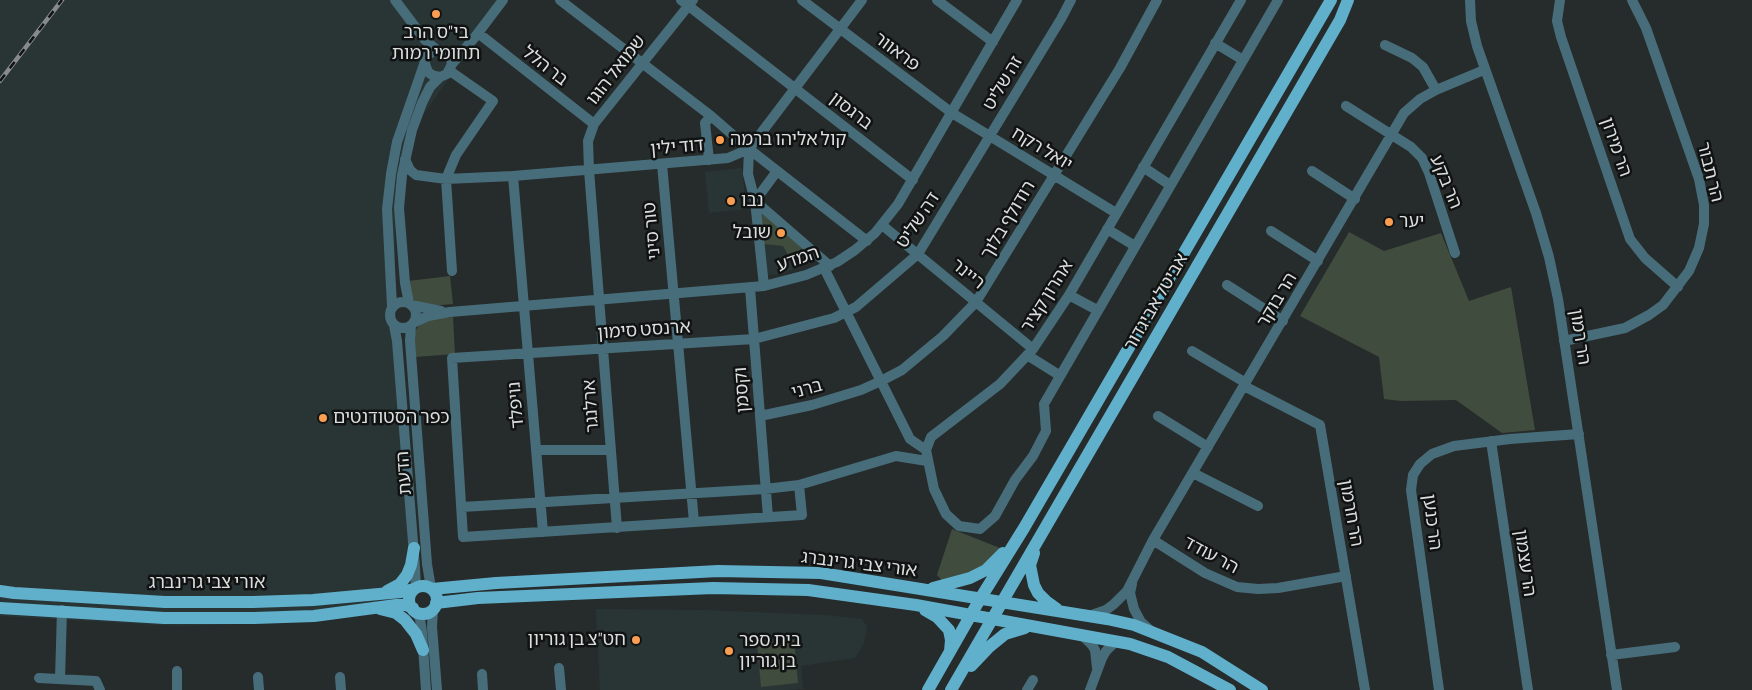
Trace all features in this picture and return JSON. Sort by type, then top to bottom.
[{"type":"main road","name":"אביטל אביגדור","points":[[928,690],[1331,0]]},
{"type":"main road","name":"אביטל אביגדור","points":[[953,686],[1340,20],[1348,0]]},
{"type":"main road","points":[[926,590],[959,582],[986,570],[1024,528]]},
{"type":"main road","points":[[1037,540],[1030,565],[1031,578],[1038,593],[1056,608],[1083,615]]},
{"type":"main road","points":[[376,594],[394,588],[405,579],[411,565],[414,548]]},
{"type":"main road","name":"אורי צבי גרינברג","points":[[432,589],[496,583],[718,571],[821,573],[1125,622],[1150,630],[1202,652],[1262,690]]},
{"type":"main road","points":[[423,586],[432,589],[436,596],[435,606],[423,613],[414,610],[410,605],[410,596],[415,588],[423,586]]},
{"type":"main road","name":"אורי צבי גרינברג","points":[[0,590],[21,593],[184,602],[287,601],[401,592],[415,588]]},
{"type":"main road","name":"אורי צבי גרינברג","points":[[435,606],[478,598],[713,588],[808,590],[916,605],[1130,644],[1168,657],[1230,690]]},
{"type":"main road","name":"אורי צבי גרינברג","points":[[0,612],[6,608],[62,610],[164,618],[254,618],[314,616],[401,604],[414,610]]},
{"type":"main road","points":[[916,605],[944,623],[949,630],[951,640],[950,651]]},
{"type":"main road","points":[[370,608],[396,613],[410,625],[423,650]]},
{"type":"main road","points":[[953,686],[989,647],[1005,634],[1022,628],[1036,628]]},
{"type":"street","points":[[395,0],[430,44],[450,56],[451,67],[493,101],[456,155],[446,179],[452,271]]},
{"type":"street","points":[[477,35],[460,46],[440,50],[426,60],[402,126],[389,188],[387,208],[392,306],[389,316],[394,325],[405,328],[415,320],[416,311],[410,304],[406,291],[399,208],[400,188],[412,130],[430,87],[451,67],[477,35],[504,0]]},
{"type":"street","points":[[560,0],[711,116],[749,149],[867,241]]},
{"type":"street","name":"פראוור","points":[[802,0],[952,113]]},
{"type":"street","points":[[764,286],[755,201],[748,174],[749,149],[862,0]]},
{"type":"street","points":[[937,0],[992,42]]},
{"type":"street","name":"המדע","points":[[412,324],[428,316],[450,312],[750,288],[794,279],[827,267],[850,254],[867,241],[882,225],[913,180],[1017,0]]},
{"type":"street","name":"זה שליט","points":[[990,136],[1061,19],[1070,0]]},
{"type":"street","name":"רודולף בלוך","points":[[881,381],[902,370],[943,336],[976,302],[1120,68],[1157,0]]},
{"type":"street","name":"אהרון קציר","points":[[927,456],[931,437],[1000,384],[1030,352],[1069,295],[1241,0]]},
{"type":"street","points":[[755,201],[827,267],[846,312],[910,438],[927,456],[934,489],[946,514],[959,526],[980,529],[995,516],[1015,480],[1032,456],[1046,431],[1044,404],[1278,0]]},
{"type":"street","name":"הר רמון","points":[[1470,0],[1471,21],[1484,70],[1536,213],[1549,257],[1558,299],[1617,690]]},
{"type":"street","name":"הר מירון","points":[[1560,0],[1557,21],[1561,37],[1630,239],[1645,258],[1678,287]]},
{"type":"street","name":"הר תבור","points":[[1564,341],[1625,328],[1663,305],[1689,271],[1699,248],[1704,224],[1704,205],[1699,179],[1646,28],[1632,0]]},
{"type":"street","name":"שמואל הוגו","points":[[597,267],[588,140],[594,124],[688,2]]},
{"type":"street","name":"ברגסון","points":[[688,2],[757,59],[913,180]]},
{"type":"street","points":[[420,32],[426,68],[432,75],[440,77]]},
{"type":"street","name":"בר הלל","points":[[477,35],[594,124]]},
{"type":"street","points":[[1215,43],[1243,60]]},
{"type":"street","points":[[1385,45],[1412,58],[1422,67],[1436,90]]},
{"type":"street","name":"הר בוקר","points":[[1083,615],[1106,610],[1124,595],[1132,583],[1153,540],[1404,113],[1420,99],[1436,90],[1484,70]]},
{"type":"street","name":"הר בקע","points":[[1346,106],[1411,147],[1422,158],[1429,173],[1455,253]]},
{"type":"street","name":"יואל רקח","points":[[952,113],[1116,213]]},
{"type":"street","points":[[709,160],[705,123],[711,116]]},
{"type":"street","name":"דה שליט","points":[[846,312],[856,307],[918,254],[990,136]]},
{"type":"street","name":"דוד ילין","points":[[420,176],[446,179],[589,170],[728,158],[749,149]]},
{"type":"street","points":[[405,159],[410,170],[420,176]]},
{"type":"street","name":"טור סיני","points":[[662,164],[694,522]]},
{"type":"street","points":[[1143,167],[1170,185]]},
{"type":"street","points":[[1312,170],[1355,199]]},
{"type":"street","points":[[755,201],[777,171]]},
{"type":"street","points":[[400,188],[408,180],[420,176]]},
{"type":"street","name":"נויפלד","points":[[513,176],[543,532]]},
{"type":"street","name":"ריינר","points":[[882,225],[976,302],[1030,352],[1060,375]]},
{"type":"street","points":[[1107,229],[1135,246]]},
{"type":"street","points":[[1271,230],[1318,261]]},
{"type":"street","name":"ארלנגר","points":[[597,267],[617,528]]},
{"type":"street","points":[[1227,285],[1283,321]]},
{"type":"street","name":"וקסמן","points":[[750,288],[768,517]]},
{"type":"street","points":[[1069,295],[1098,310]]},
{"type":"street","points":[[392,306],[398,302],[410,304]]},
{"type":"street","name":"המדע","points":[[410,304],[450,312]]},
{"type":"street","name":"ארנסט סימון","points":[[462,507],[452,358],[754,339],[834,318],[846,312]]},
{"type":"street","name":"הדעת","points":[[412,324],[410,341],[427,564],[432,589]]},
{"type":"street","name":"הדעת","points":[[394,325],[397,341],[414,548],[415,588]]},
{"type":"street","points":[[1192,351],[1245,384]]},
{"type":"street","name":"ברני","points":[[760,416],[812,405],[860,390],[881,381]]},
{"type":"street","name":"הר חרמון","points":[[1245,384],[1320,425],[1365,690]]},
{"type":"street","points":[[1158,416],[1208,448]]},
{"type":"street","name":"הר כנען","points":[[1439,690],[1411,490],[1413,475],[1420,464],[1432,454],[1454,446],[1579,434]]},
{"type":"street","name":"הר עצמון","points":[[1491,441],[1528,690]]},
{"type":"street","points":[[536,450],[611,450]]},
{"type":"street","points":[[798,485],[802,515],[463,537],[462,507],[765,489],[798,485],[896,456],[927,456]]},
{"type":"street","points":[[1193,473],[1258,506]]},
{"type":"street","name":"הר עודד","points":[[1153,540],[1205,574],[1237,587],[1278,588],[1346,576]]},
{"type":"street","name":"הר בוקר","points":[[1132,583],[1130,593],[1134,609],[1141,622],[1150,630]]},
{"type":"street","points":[[435,606],[432,627],[437,690]]},
{"type":"street","points":[[60,679],[62,610]]},
{"type":"street","points":[[414,610],[421,623],[426,690]]},
{"type":"street","points":[[1083,636],[1095,650],[1097,658],[1096,674]]},
{"type":"street","points":[[1090,690],[1106,651],[1116,642]]},
{"type":"street","points":[[1611,655],[1676,647]]},
{"type":"street","points":[[559,668],[561,690]]},
{"type":"street","points":[[177,671],[177,690]]},
{"type":"street","points":[[482,674],[483,690]]},
{"type":"street","points":[[258,677],[259,690]]},
{"type":"street","points":[[340,677],[341,690]]},
{"type":"street","points":[[39,678],[96,681],[100,690]]},
{"type":"street","points":[[1027,690],[1033,680]]},
{"type":"shaded area","points":[[0,0],[508,0],[459,63],[416,126],[395,206],[395,305],[416,591],[409,602],[395,612],[313,622],[177,626],[0,616]]},
{"type":"shaded area","points":[[742,168],[746,209],[709,213],[705,172]]},
{"type":"shaded area","points":[[762,244],[783,246],[795,268],[782,274],[765,275]]},
{"type":"shaded area","name":"בית ספר בן גוריון","points":[[596,609],[701,610],[825,615],[862,619],[867,626],[864,643],[855,658],[801,666],[803,689],[600,690]]},
{"type":"green space","points":[[755,201],[821,258],[795,268],[783,246],[762,244]]},
{"type":"green space","points":[[1349,232],[1384,251],[1441,233],[1469,301],[1511,287],[1535,430],[1502,433],[1456,400],[1401,401],[1384,399],[1379,357],[1300,316]]},
{"type":"green space","points":[[450,276],[453,304],[429,306],[416,302],[410,296],[408,281]]},
{"type":"green space","points":[[453,317],[455,354],[415,357],[414,333],[422,322],[429,319]]},
{"type":"green space","points":[[952,529],[1005,550],[996,560],[946,585],[937,575]]},
{"type":"green space","points":[[794,640],[798,683],[761,687],[757,643]]},
{"type":"railway","points":[[0,81],[62,0]]},
{"type":"place","name":"בי\"ס הרב תחומי רמות","points":[[436,14]]},
{"type":"place","name":"קול אליהו ברמה","points":[[720,140]]},
{"type":"place","name":"נבו","points":[[731,201]]},
{"type":"place","name":"יער","points":[[1389,222]]},
{"type":"place","name":"שובל","points":[[781,233]]},
{"type":"place","name":"כפר הסטודנטים","points":[[323,418]]},
{"type":"place","name":"חט\"צ בן גוריון","points":[[636,640]]},
{"type":"place","name":"בית ספר בן גוריון","points":[[729,651]]}]
